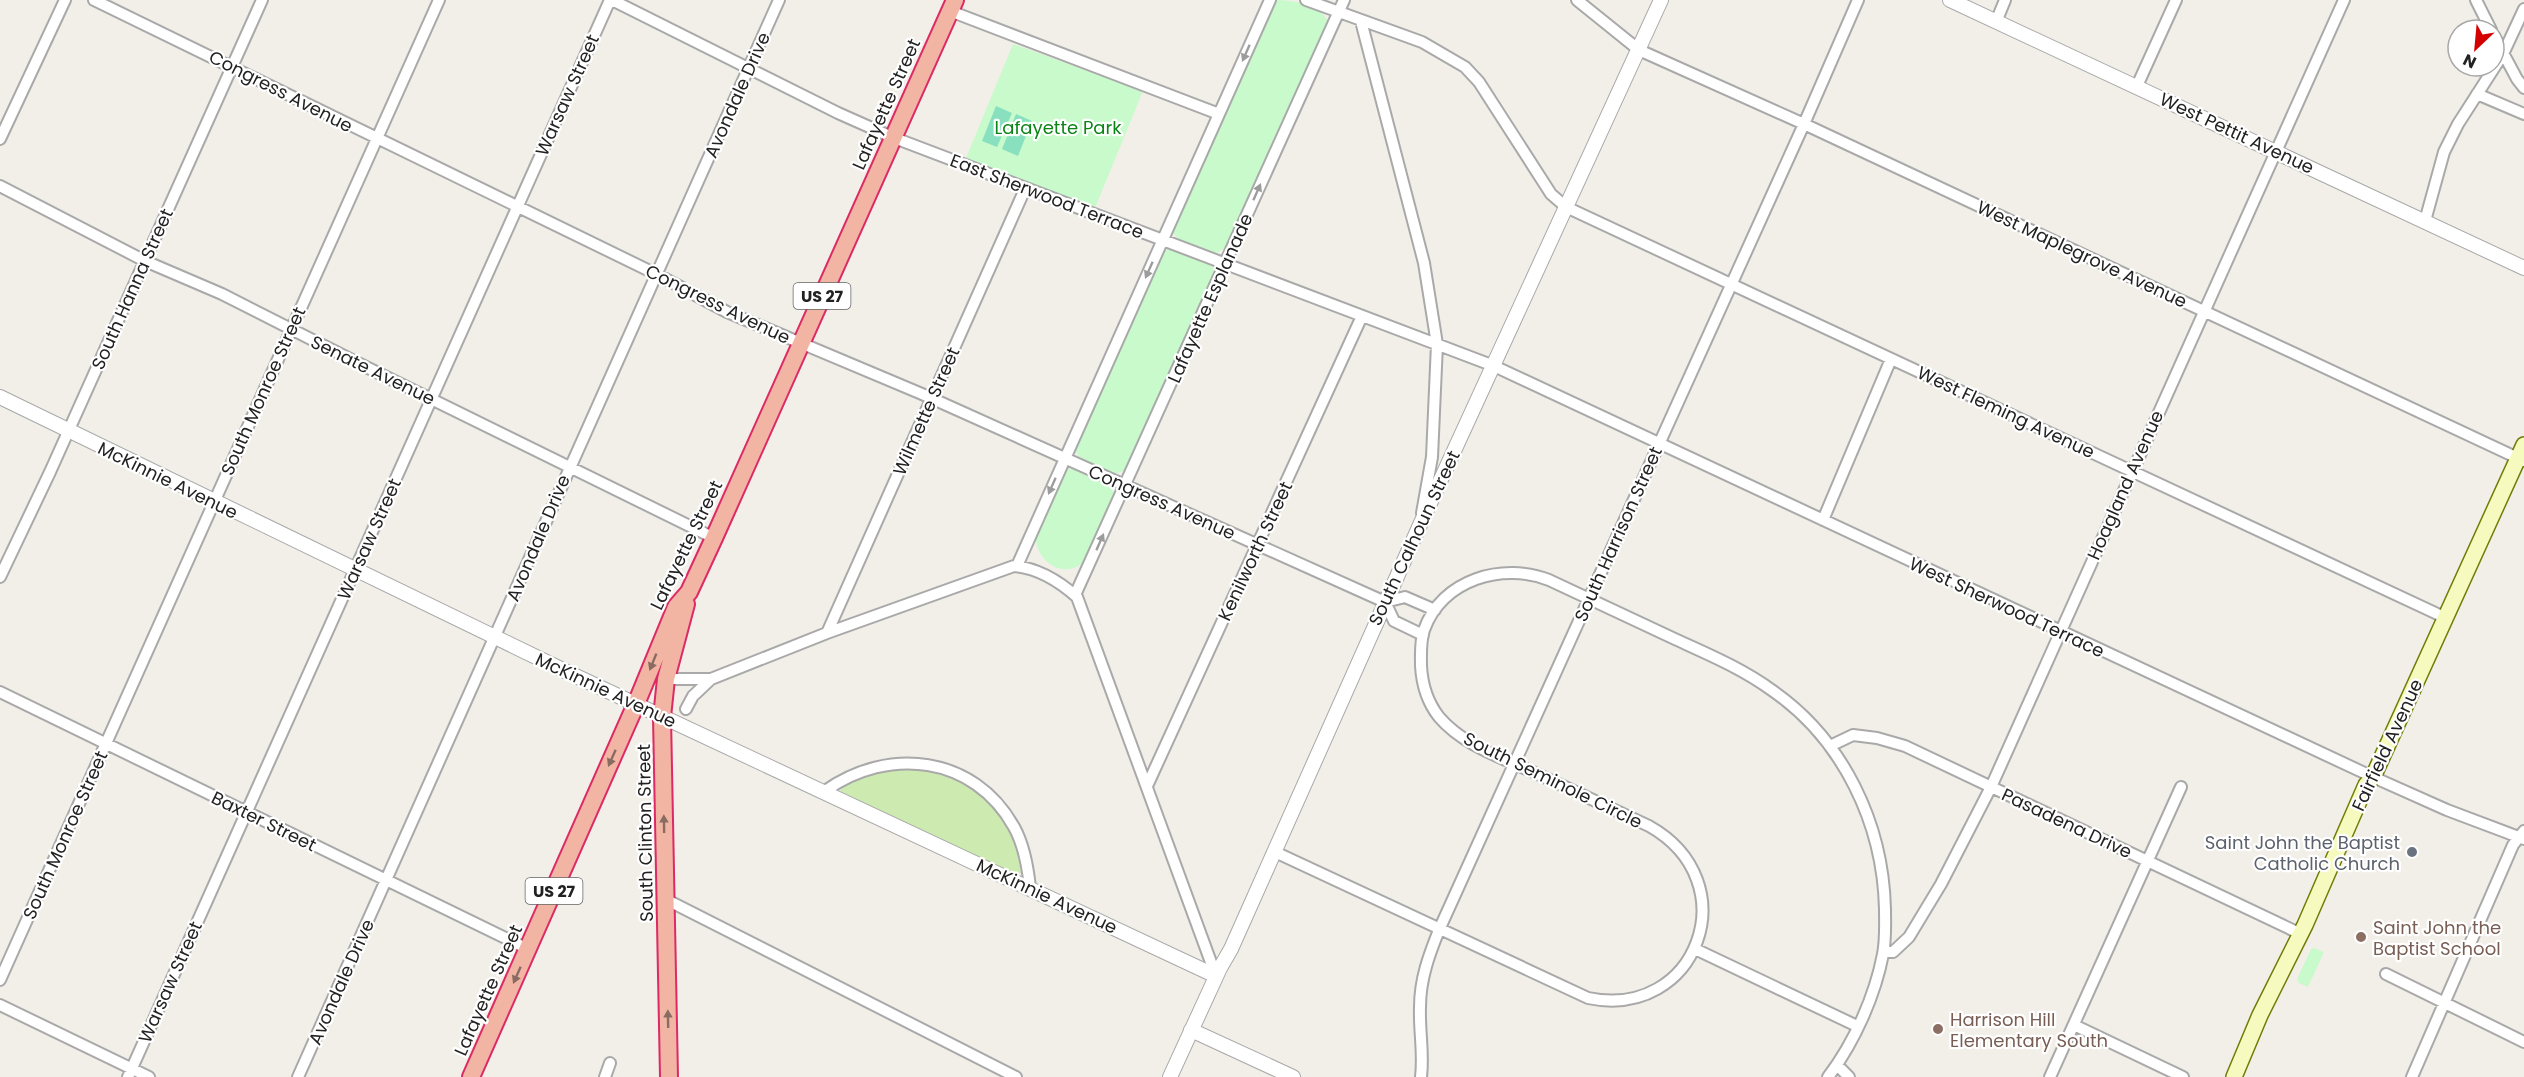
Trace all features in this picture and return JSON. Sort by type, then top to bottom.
[{"type":"highway","name":"Lafayette Street","points":[[471,1077],[636,704],[676,607],[689,592],[714,538],[953,5]]},
{"type":"highway","name":"South Clinton Street","points":[[669,1077],[662,717],[666,679],[689,592]]},
{"type":"main road","name":"Fairfield Avenue","points":[[2234,1077],[2268,998],[2301,934],[2366,785],[2373,777],[2522,455]]},
{"type":"street","points":[[0,139],[65,0]]},
{"type":"street","name":"Congress Avenue","points":[[94,0],[658,275],[727,312],[931,399],[1385,602]]},
{"type":"street","name":"South Hanna Street","points":[[1,573],[69,431],[262,0]]},
{"type":"street","name":"South Monroe Street","points":[[0,980],[439,0]]},
{"type":"street","name":"East Sherwood Terrace","points":[[611,0],[838,113],[892,137],[1494,366]]},
{"type":"street","name":"Warsaw Street","points":[[130,1073],[611,0]]},
{"type":"street","name":"Avondale Drive","points":[[298,1077],[779,0]]},
{"type":"street","points":[[1017,566],[1270,0]]},
{"type":"street","points":[[1306,0],[1422,42],[1465,67],[1479,82],[1551,194],[1566,207]]},
{"type":"street","name":"Lafayette Esplanade","points":[[1075,595],[1344,0]]},
{"type":"street","name":"West Maplegrove Avenue","points":[[1577,0],[1639,50],[2522,455]]},
{"type":"street","name":"South Calhoun Street","points":[[1170,1077],[1216,976],[1231,949],[1385,602],[1661,0]]},
{"type":"street","name":"South Harrison Street","points":[[1421,1077],[1424,1053],[1420,1014],[1422,983],[1426,963],[1439,930],[1858,0]]},
{"type":"street","name":"West Pettit Avenue","points":[[1950,0],[2524,268]]},
{"type":"street","points":[[1996,22],[2005,0]]},
{"type":"street","points":[[2137,86],[2176,0]]},
{"type":"street","name":"Hoagland Avenue","points":[[1884,951],[1893,952],[1909,937],[1952,864],[1991,787],[2344,0]]},
{"type":"street","points":[[2476,0],[2485,18]]},
{"type":"street","points":[[953,5],[1219,114]]},
{"type":"street","points":[[2506,48],[2524,9]]},
{"type":"street","points":[[1361,21],[1424,263],[1437,344],[1432,457],[1420,525]]},
{"type":"street","points":[[2506,59],[2524,88]]},
{"type":"street","points":[[2425,221],[2444,152],[2458,124],[2487,78]]},
{"type":"street","points":[[2477,94],[2524,114]]},
{"type":"street","name":"Senate Avenue","points":[[0,186],[145,261],[222,294],[290,330],[714,538]]},
{"type":"street","name":"Wilmette Street","points":[[827,633],[1025,189]]},
{"type":"street","name":"West Fleming Avenue","points":[[1566,207],[2446,618]]},
{"type":"street","name":"Kenilworth Street","points":[[1148,786],[1362,316]]},
{"type":"street","points":[[1822,520],[1891,359]]},
{"type":"street","name":"West Sherwood Terrace","points":[[1494,366],[2373,777],[2447,810],[2523,836]]},
{"type":"street","name":"McKinnie Avenue","points":[[0,397],[495,638],[1216,976]]},
{"type":"street","points":[[1432,457],[1449,462]]},
{"type":"street","points":[[666,679],[711,679],[827,633],[1017,566],[1026,567],[1047,576],[1075,595],[1148,786],[1216,976]]},
{"type":"street","points":[[1435,610],[1405,597],[1385,602],[1394,621],[1423,635],[1435,610],[1459,588],[1481,577],[1503,572],[1538,576],[1750,676],[1790,704],[1830,746],[1861,801],[1877,848],[1884,890],[1884,951],[1873,990],[1837,1065],[1828,1077]]},
{"type":"street","name":"South Seminole Circle","points":[[1423,635],[1421,673],[1426,693],[1434,711],[1457,735],[1649,826],[1663,834],[1680,849],[1697,877],[1702,895],[1701,928],[1695,949]]},
{"type":"street","points":[[686,709],[693,696],[711,679]]},
{"type":"street","name":"Baxter Street","points":[[0,692],[528,949]]},
{"type":"street","name":"Pasadena Drive","points":[[1830,746],[1853,735],[1877,738],[1905,746],[2301,934]]},
{"type":"street","points":[[825,791],[842,779],[865,769],[897,763],[912,762],[933,766],[968,778],[996,802],[1014,827],[1028,867],[1030,888]]},
{"type":"street","points":[[2050,1077],[2181,787]]},
{"type":"street","points":[[2412,1077],[2513,845],[2523,836]]},
{"type":"street","points":[[1275,852],[1577,994],[1598,1000],[1626,999],[1655,989],[1679,970],[1695,949],[1857,1026]]},
{"type":"street","points":[[665,899],[1016,1077]]},
{"type":"street","points":[[2386,974],[2524,1042]]},
{"type":"street","points":[[0,1005],[130,1073],[149,1077]]},
{"type":"street","points":[[2074,1025],[2183,1077]]},
{"type":"street","points":[[1191,1030],[1293,1077]]},
{"type":"street","points":[[605,1077],[610,1063]]},
{"type":"street","points":[[1837,1065],[1849,1077]]},
{"type":"green space","points":[[1276,0],[1297,2],[1312,7],[1327,20],[1327,26],[1227,247],[1216,253],[1178,239],[1172,231]]},
{"type":"green space","name":"Lafayette Park","points":[[1013,44],[1143,91],[1095,208],[966,158]]},
{"type":"green space","points":[[996,106],[1012,113],[997,147],[982,141]]},
{"type":"green space","points":[[1016,114],[1032,121],[1018,156],[1002,149]]},
{"type":"green space","points":[[1171,249],[1209,264],[1214,268],[1215,275],[1126,470],[1115,474],[1080,459],[1074,448],[1161,254]]},
{"type":"green space","points":[[1067,469],[1072,469],[1109,486],[1115,494],[1088,557],[1075,567],[1066,569],[1058,568],[1043,558],[1036,541],[1036,532],[1062,474]]},
{"type":"green space","points":[[902,769],[925,771],[947,777],[966,785],[983,797],[1008,829],[1021,873],[1016,876],[840,791],[850,781],[858,778],[877,772]]},
{"type":"green space","points":[[2311,949],[2324,952],[2308,987],[2299,983],[2297,979]]},
{"type":"place","name":"Saint John the Baptist Catholic Church","points":[[2412,852]]},
{"type":"place","name":"Saint John the Baptist School","points":[[2361,937]]},
{"type":"place","name":"Harrison Hill Elementary South","points":[[1938,1029]]}]
